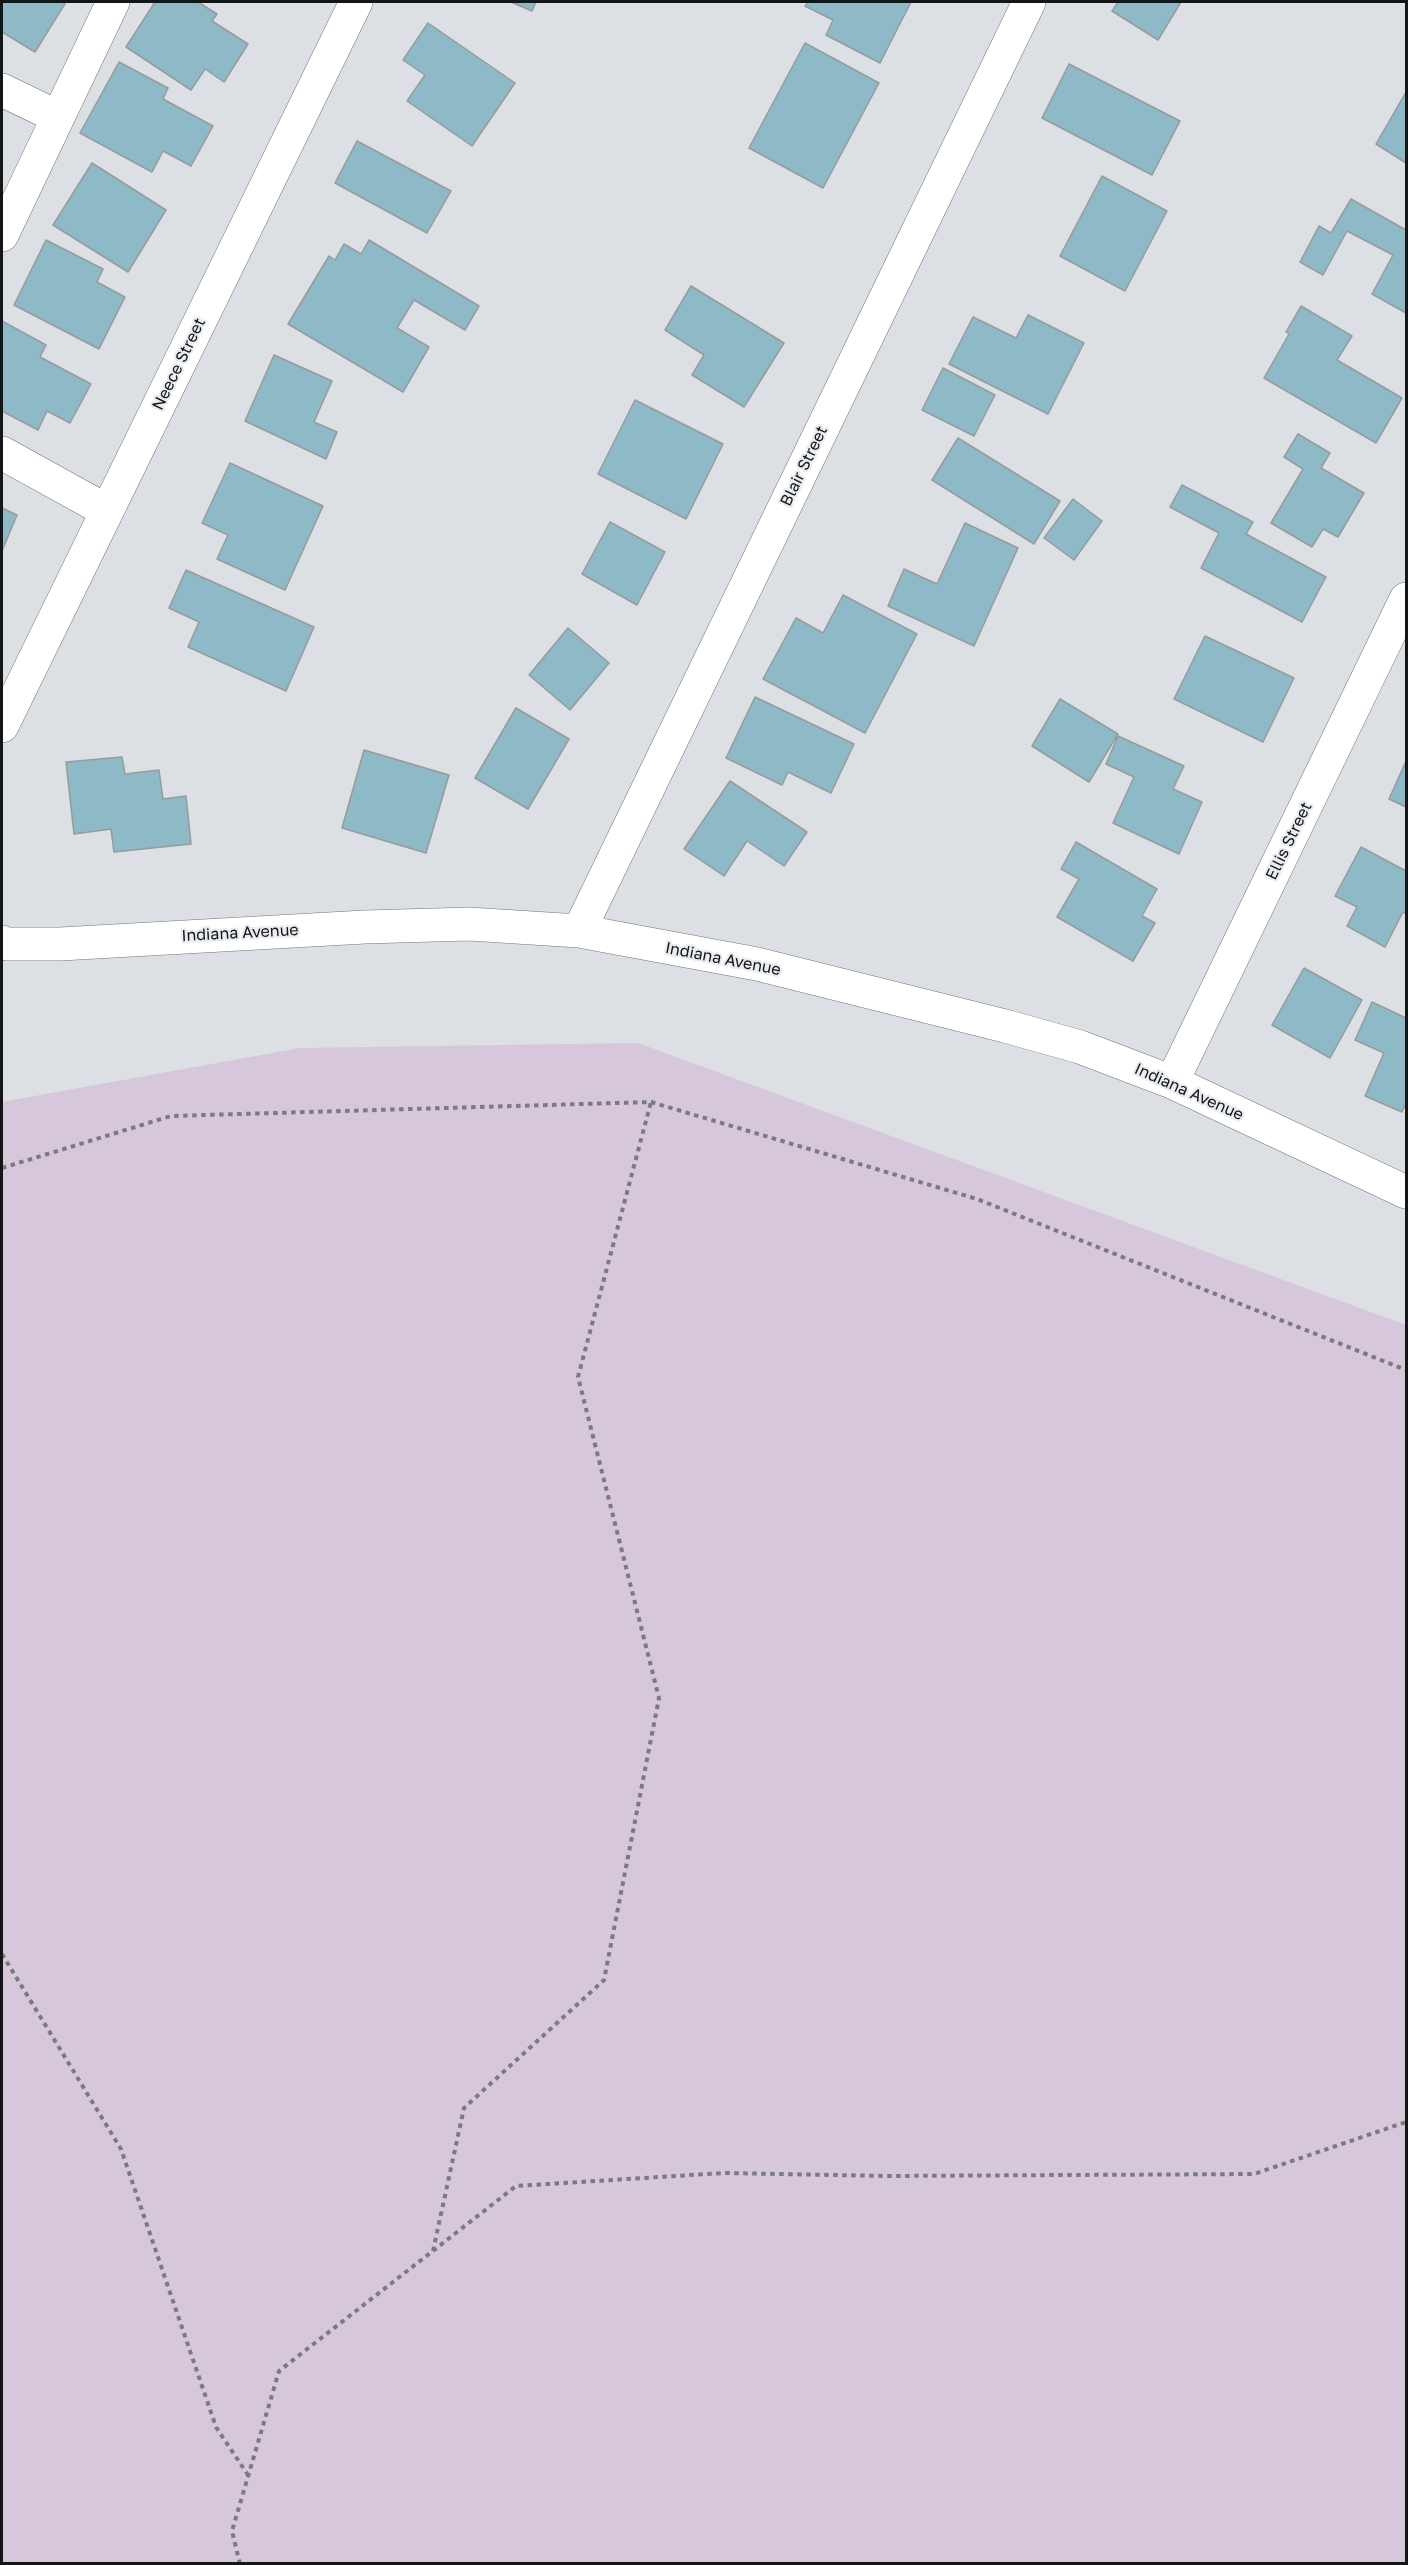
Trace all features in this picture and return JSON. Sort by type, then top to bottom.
[{"type":"street","points":[[2,235],[113,2]]},
{"type":"street","name":"Neece Street","points":[[2,726],[356,2]]},
{"type":"street","name":"Blair Street","points":[[579,931],[1029,2]]},
{"type":"street","points":[[2,90],[57,117]]},
{"type":"street","points":[[2,453],[107,511]]},
{"type":"street","name":"Ellis Street","points":[[1172,1082],[1407,599]]},
{"type":"street","name":"Indiana Avenue","points":[[2,942],[6,944],[60,944],[353,927],[469,924],[579,931],[757,964],[1080,1047],[1172,1082],[1407,1192]]},
{"type":"path","points":[[433,2251],[464,2108],[604,1980],[659,1698],[578,1377],[651,1102]]},
{"type":"path","points":[[2,1168],[171,1116],[651,1102],[977,1199],[1407,1370]]},
{"type":"path","points":[[2,1954],[121,2149],[216,2427],[248,2475]]},
{"type":"path","points":[[240,2564],[232,2531],[279,2371],[516,2186],[723,2173],[888,2176],[1254,2174],[1407,2122]]},
{"type":"shaded area","points":[[638,1043],[1406,1325],[1406,2563],[2,2563],[2,1102],[300,1048]]},
{"type":"building","points":[[2,2],[66,2],[35,52],[2,32]]},
{"type":"building","points":[[155,2],[198,2],[217,14],[212,21],[248,44],[224,82],[205,69],[191,90],[126,47]]},
{"type":"building","points":[[511,2],[536,2],[532,11]]},
{"type":"building","points":[[808,2],[911,2],[880,63],[826,35],[833,20],[805,6]]},
{"type":"building","points":[[1118,2],[1181,2],[1158,40],[1112,11]]},
{"type":"building","points":[[428,23],[515,83],[472,146],[407,101],[425,75],[403,60]]},
{"type":"building","points":[[805,43],[879,83],[823,188],[749,148]]},
{"type":"building","points":[[119,62],[168,88],[163,99],[213,126],[191,166],[163,151],[152,172],[80,133]]},
{"type":"building","points":[[1069,64],[1180,121],[1152,175],[1042,118]]},
{"type":"building","points":[[1406,92],[1406,163],[1376,144]]},
{"type":"building","points":[[357,141],[451,191],[427,233],[335,183]]},
{"type":"building","points":[[92,163],[166,210],[128,272],[53,225]]},
{"type":"building","points":[[1102,176],[1167,211],[1125,291],[1060,256]]},
{"type":"building","points":[[1351,199],[1406,230],[1406,313],[1372,294],[1393,255],[1347,231],[1323,275],[1300,262],[1319,226],[1331,233]]},
{"type":"building","points":[[46,240],[103,269],[97,282],[125,297],[99,349],[14,305]]},
{"type":"building","points":[[369,240],[479,306],[465,330],[414,300],[397,328],[429,347],[403,392],[288,324],[329,256],[335,260],[344,244],[361,254]]},
{"type":"building","points":[[691,286],[784,343],[744,407],[692,375],[704,355],[665,330]]},
{"type":"building","points":[[1301,306],[1352,336],[1337,360],[1402,398],[1376,443],[1264,378],[1289,334],[1286,332]]},
{"type":"building","points":[[1028,315],[1084,343],[1048,414],[949,364],[973,317],[1016,338]]},
{"type":"building","points":[[2,321],[46,345],[40,357],[91,384],[70,423],[47,411],[38,430],[2,411]]},
{"type":"building","points":[[274,355],[332,381],[314,422],[337,432],[326,459],[245,421]]},
{"type":"building","points":[[943,368],[995,395],[974,436],[922,410]]},
{"type":"building","points":[[635,400],[723,444],[686,519],[598,474]]},
{"type":"building","points":[[1298,434],[1330,453],[1321,468],[1364,493],[1338,537],[1323,529],[1312,547],[1271,523],[1303,469],[1284,457]]},
{"type":"building","points":[[958,438],[1060,501],[1034,544],[932,480]]},
{"type":"building","points":[[230,463],[323,506],[285,590],[217,559],[228,535],[202,523]]},
{"type":"building","points":[[1182,485],[1253,522],[1246,534],[1326,577],[1302,622],[1201,568],[1219,533],[1170,507]]},
{"type":"building","points":[[1073,499],[1102,521],[1074,560],[1044,538]]},
{"type":"building","points":[[2,508],[17,515],[2,551]]},
{"type":"building","points":[[610,522],[665,552],[637,605],[582,574]]},
{"type":"building","points":[[965,523],[1018,548],[974,646],[888,606],[904,569],[937,584]]},
{"type":"building","points":[[186,570],[314,627],[286,691],[188,647],[199,622],[169,608]]},
{"type":"building","points":[[843,595],[917,634],[865,733],[763,679],[796,618],[823,633]]},
{"type":"building","points":[[568,628],[609,663],[570,710],[529,675]]},
{"type":"building","points":[[1205,636],[1294,678],[1263,742],[1174,699]]},
{"type":"building","points":[[755,697],[854,744],[831,793],[788,772],[782,785],[726,758]]},
{"type":"building","points":[[1060,699],[1118,734],[1089,782],[1032,746]]},
{"type":"building","points":[[516,708],[569,739],[528,809],[475,778]]},
{"type":"building","points":[[1118,736],[1184,766],[1173,789],[1202,802],[1179,854],[1113,823],[1134,777],[1106,764]]},
{"type":"building","points":[[364,750],[449,775],[426,853],[342,828]]},
{"type":"building","points":[[122,757],[125,774],[159,770],[163,799],[186,796],[191,844],[114,852],[111,829],[74,834],[66,762]]},
{"type":"building","points":[[1406,761],[1406,807],[1389,799]]},
{"type":"building","points":[[730,781],[807,832],[784,866],[747,841],[724,876],[684,849]]},
{"type":"building","points":[[1076,842],[1157,889],[1142,916],[1155,923],[1133,961],[1057,917],[1079,879],[1061,869]]},
{"type":"building","points":[[1361,847],[1406,871],[1406,914],[1403,912],[1385,947],[1347,926],[1357,907],[1335,896]]},
{"type":"building","points":[[1304,968],[1362,1000],[1330,1058],[1272,1025]]},
{"type":"building","points":[[1372,1002],[1406,1018],[1406,1103],[1402,1112],[1365,1096],[1384,1053],[1355,1040]]}]
